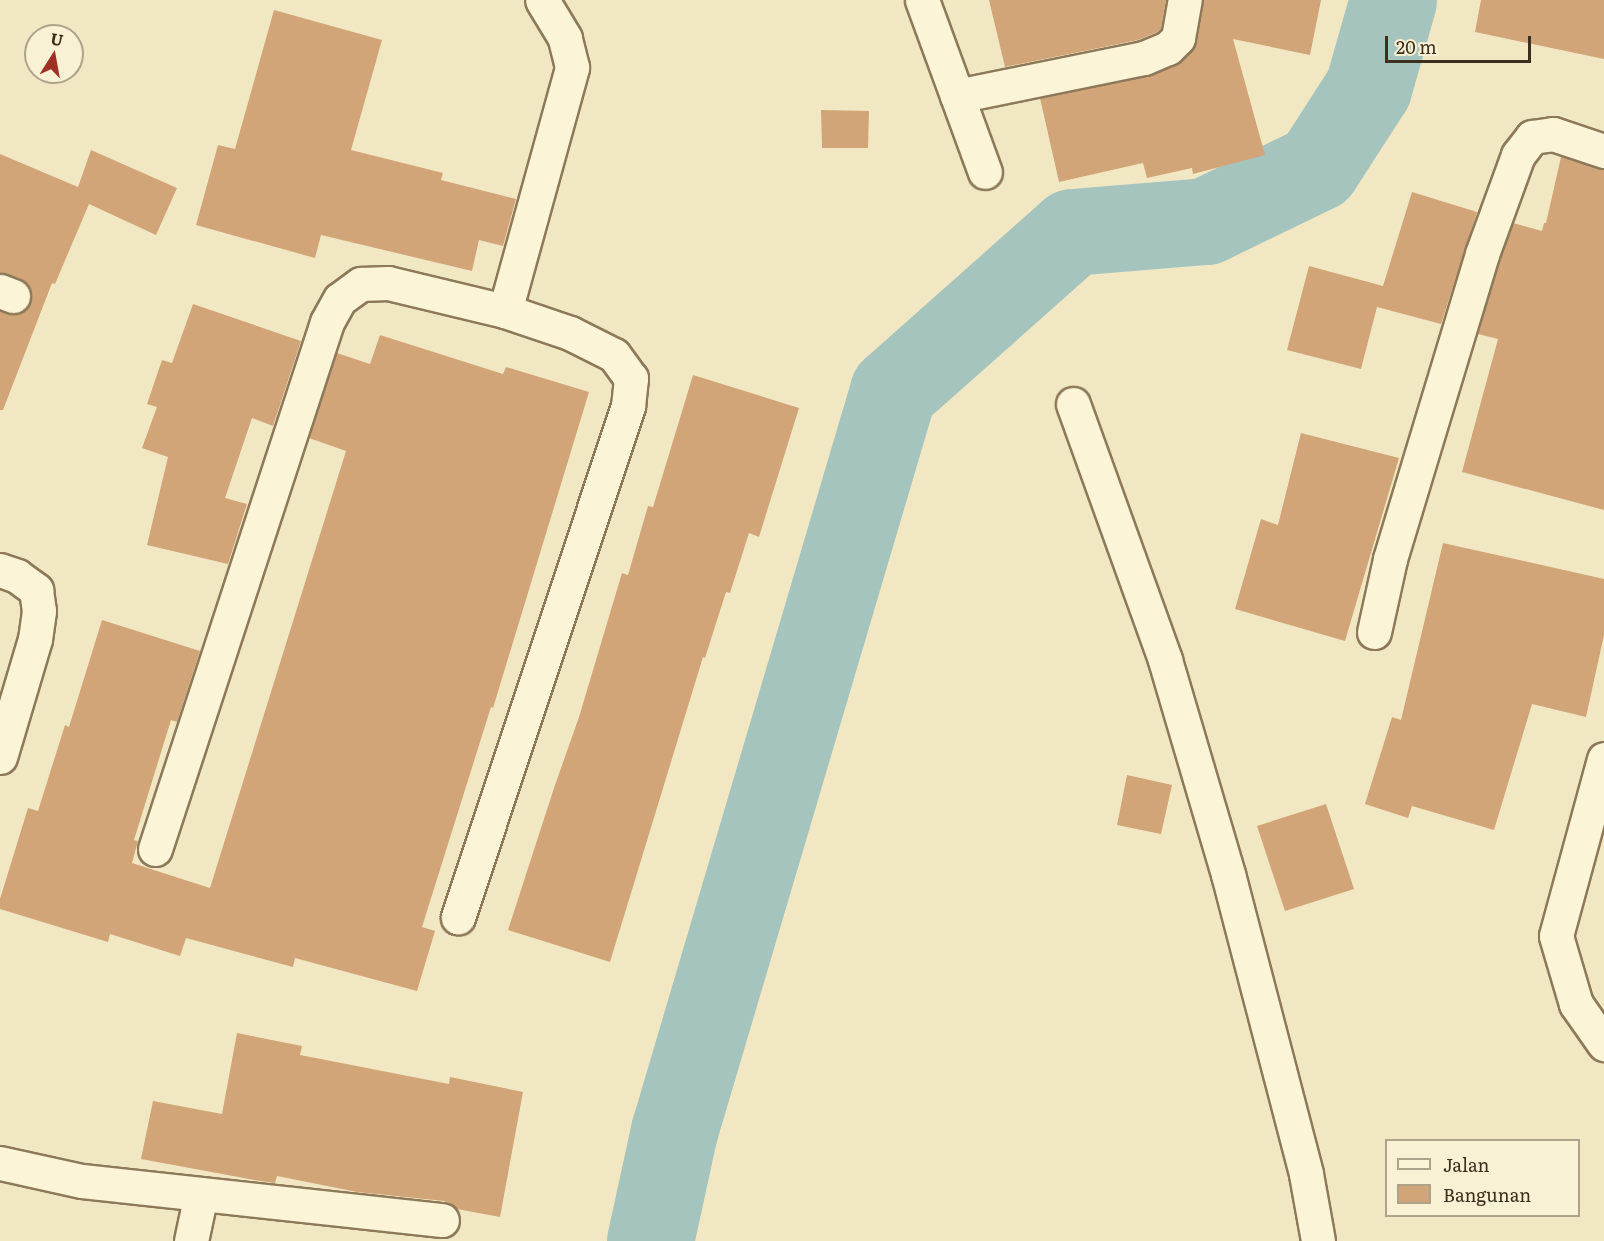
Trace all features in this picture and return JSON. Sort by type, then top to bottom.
[{"type":"street","points":[[505,311],[572,67],[566,38],[542,0]]},
{"type":"street","points":[[922,0],[985,172]]},
{"type":"street","points":[[957,96],[1144,58],[1168,48],[1178,38],[1185,0]]},
{"type":"street","points":[[1374,633],[1397,536],[1482,254],[1518,155],[1532,137],[1553,134],[1604,151]]},
{"type":"street","points":[[155,849],[323,333],[340,299],[361,284],[388,283],[505,311],[570,333],[614,355],[631,378],[628,406],[458,917]]},
{"type":"street","points":[[1073,404],[1166,660],[1218,840],[1306,1174],[1318,1241]]},
{"type":"street","points":[[0,570],[17,576],[36,590],[39,611],[35,639],[0,757]]},
{"type":"street","points":[[1604,759],[1556,936],[1576,1004],[1604,1044]]},
{"type":"street","points":[[0,1163],[82,1181],[442,1220]]},
{"type":"street","points":[[191,1241],[201,1194]]},
{"type":"building","points":[[989,0],[1166,0],[1161,29],[1138,40],[1005,67]]},
{"type":"building","points":[[1203,0],[1321,0],[1310,55],[1233,39],[1265,155],[1193,174],[1192,168],[1147,178],[1143,163],[1059,182],[1040,98],[1148,76],[1176,65],[1191,51],[1196,42]]},
{"type":"building","points":[[1481,0],[1604,0],[1604,59],[1475,32]]},
{"type":"building","points":[[274,10],[382,40],[351,150],[443,173],[441,180],[516,199],[503,246],[479,240],[472,271],[321,235],[315,258],[196,225],[218,145],[235,149]]},
{"type":"building","points":[[821,110],[869,111],[868,148],[822,148]]},
{"type":"building","points":[[91,150],[177,188],[156,235],[89,204],[55,284],[52,283],[3,410],[0,410],[0,311],[15,315],[24,311],[30,303],[32,294],[28,285],[20,279],[0,273],[0,154],[78,187]]},
{"type":"building","points":[[1561,157],[1604,169],[1604,510],[1462,472],[1498,339],[1478,334],[1500,260],[1513,223],[1542,231],[1546,223]]},
{"type":"building","points":[[1412,192],[1477,212],[1441,324],[1377,307],[1361,369],[1287,350],[1309,266],[1383,286]]},
{"type":"building","points":[[193,304],[301,341],[273,426],[252,418],[225,498],[247,504],[228,564],[147,545],[168,457],[142,448],[157,407],[147,404],[162,360],[172,363]]},
{"type":"building","points":[[380,335],[503,374],[506,367],[589,392],[493,708],[491,707],[422,927],[435,931],[417,991],[295,958],[293,967],[186,938],[180,956],[110,934],[108,942],[0,909],[0,899],[28,808],[38,811],[65,725],[69,727],[102,620],[200,651],[177,722],[171,720],[134,840],[138,841],[132,863],[210,888],[346,451],[309,438],[337,353],[370,364]]},
{"type":"building","points":[[693,375],[799,408],[759,537],[749,533],[730,593],[726,592],[705,658],[703,657],[610,962],[508,930],[579,717],[622,573],[628,575],[648,506],[653,507]]},
{"type":"building","points":[[1301,433],[1399,458],[1345,641],[1235,609],[1261,519],[1278,525]]},
{"type":"building","points":[[1443,543],[1604,579],[1604,635],[1586,717],[1532,704],[1494,830],[1412,806],[1408,818],[1365,804],[1392,717],[1401,720]]},
{"type":"building","points":[[1127,775],[1172,785],[1161,834],[1117,825]]},
{"type":"building","points":[[1326,804],[1354,889],[1285,911],[1257,826]]},
{"type":"building","points":[[237,1033],[302,1046],[300,1055],[449,1084],[450,1077],[523,1092],[500,1217],[457,1209],[444,1201],[357,1192],[277,1176],[275,1183],[260,1181],[141,1159],[153,1101],[222,1114]]},
{"type":"waterway","points":[[650,1241],[674,1131],[893,391],[1072,232],[1206,221],[1317,167],[1368,88],[1393,0]]}]
